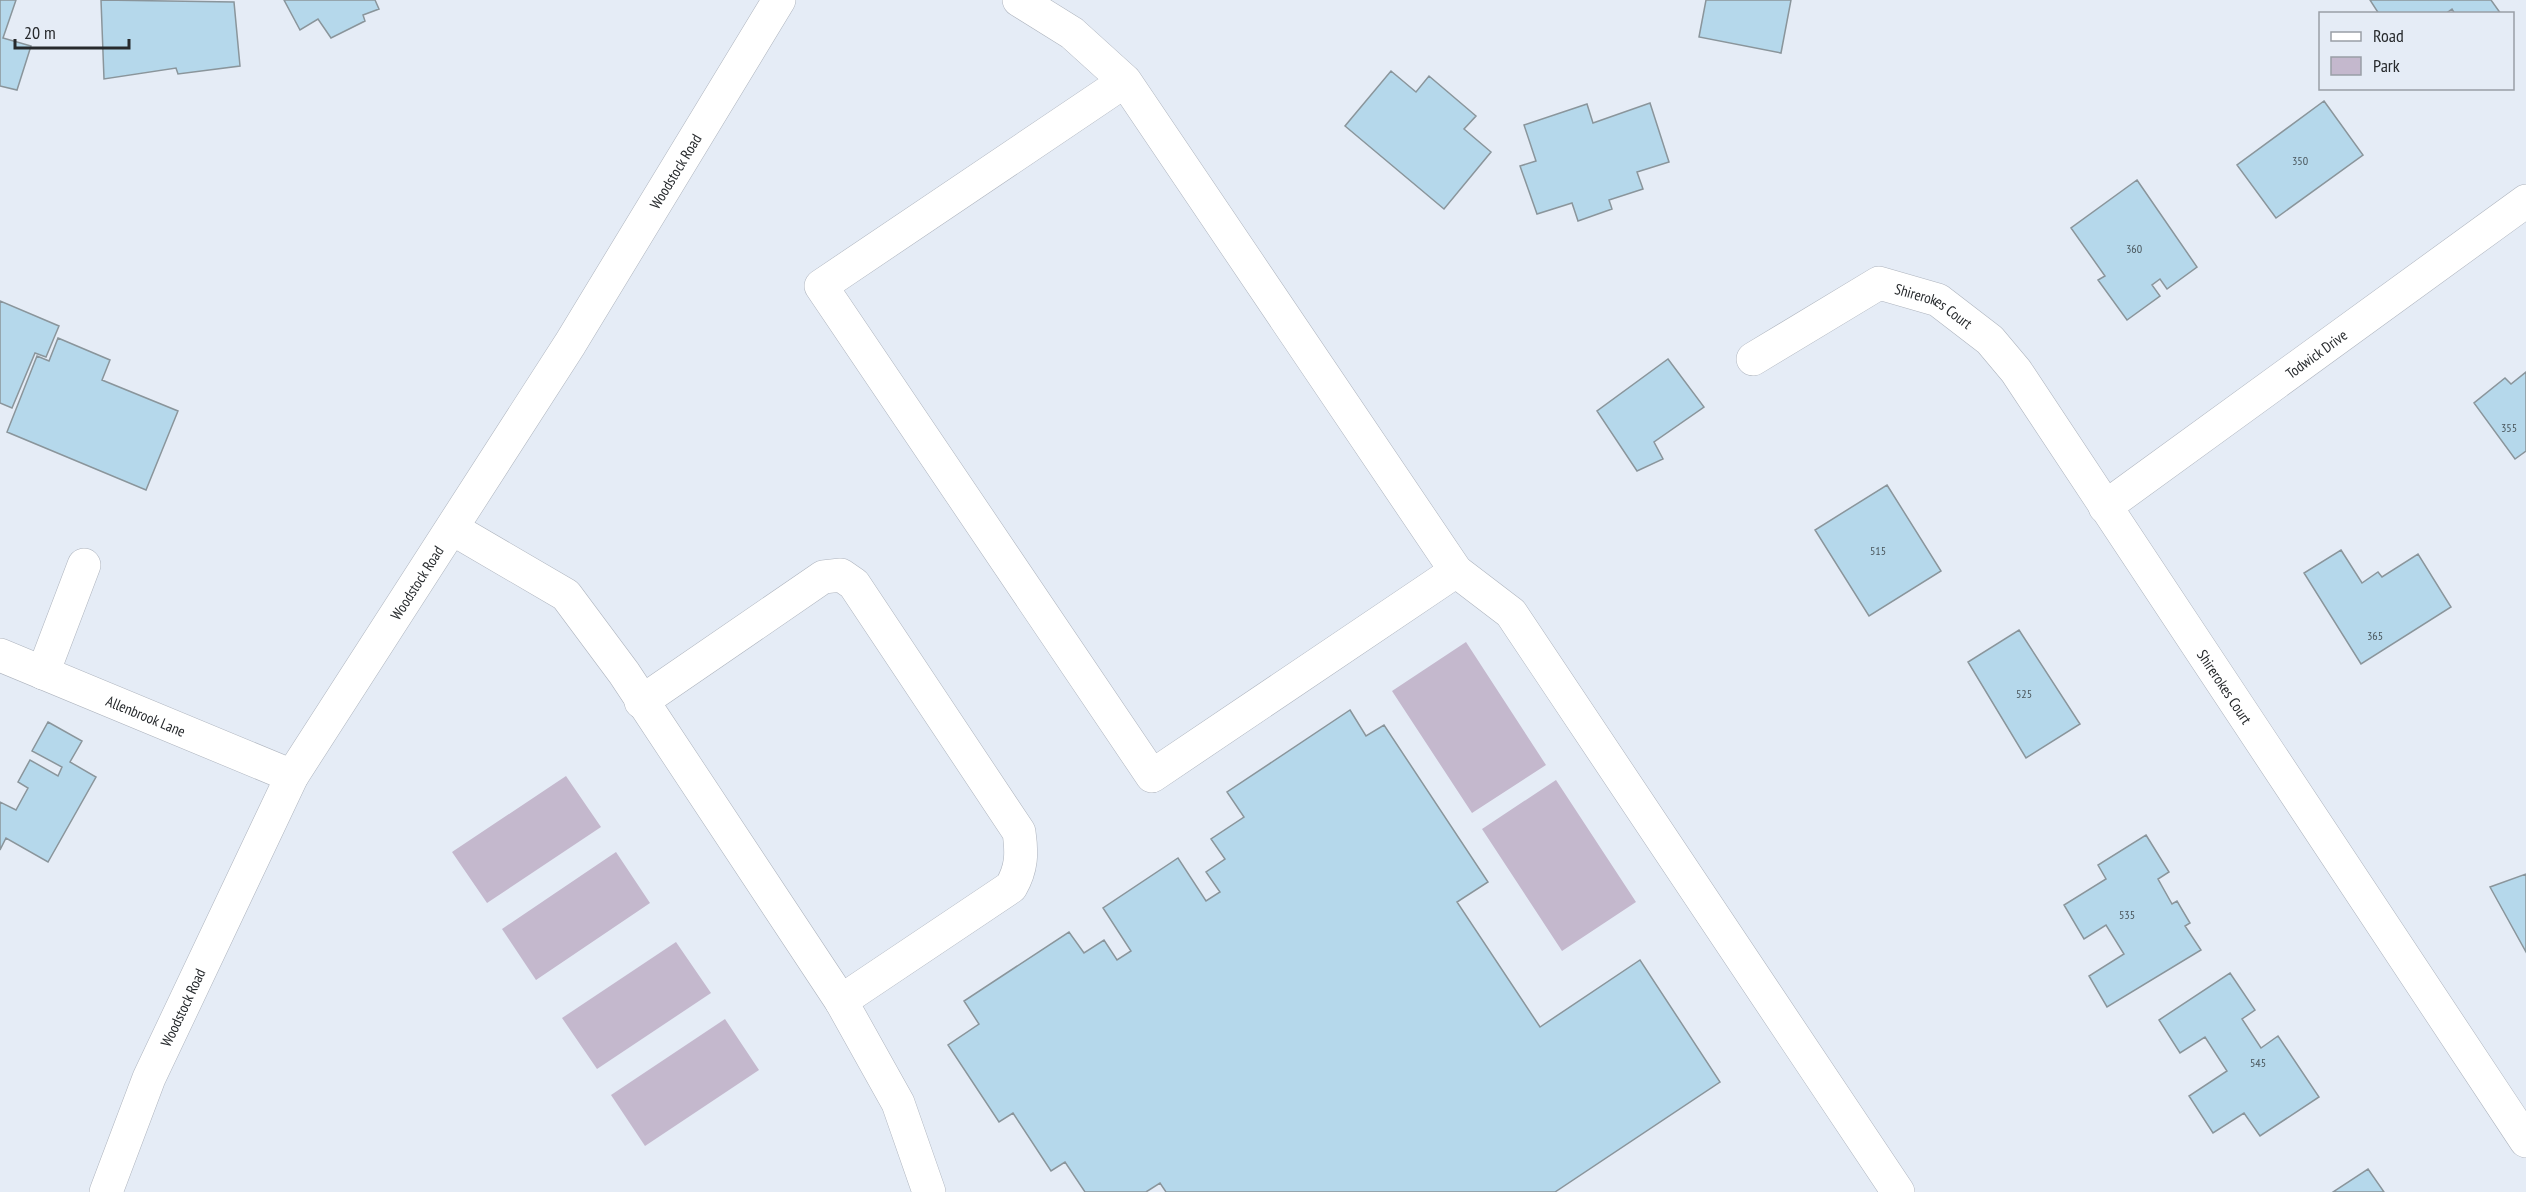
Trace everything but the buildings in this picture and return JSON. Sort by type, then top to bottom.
[{"type":"street","name":"Woodstock Road","points":[[106,1192],[149,1078],[292,776],[570,344],[779,0]]},
{"type":"street","points":[[1019,0],[1072,33],[1125,81],[1456,571],[1510,613],[1898,1192]]},
{"type":"street","points":[[1125,81],[821,286],[1139,758],[1152,776],[1456,571]]},
{"type":"street","name":"Todwick Drive","points":[[2105,507],[2526,201]]},
{"type":"street","name":"Shirerokes Court","points":[[1753,359],[1879,283],[1938,300],[1990,340],[2016,371],[2526,1141]]},
{"type":"street","points":[[453,529],[566,595],[624,673],[641,702],[841,1001],[898,1103],[929,1192]]},
{"type":"street","points":[[43,673],[84,565]]},
{"type":"street","points":[[641,702],[823,577],[842,575],[854,584],[867,603],[1019,832],[1022,855],[1018,874],[1011,887],[841,1001]]},
{"type":"street","name":"Allenbrook Lane","points":[[0,655],[292,776]]},
{"type":"green space","points":[[1466,642],[1546,765],[1472,813],[1392,691]]},
{"type":"green space","points":[[566,776],[601,827],[487,903],[452,852]]},
{"type":"green space","points":[[1556,780],[1636,902],[1562,951],[1482,829]]},
{"type":"green space","points":[[616,852],[650,903],[536,980],[502,929]]},
{"type":"green space","points":[[676,942],[711,993],[597,1069],[562,1018]]},
{"type":"green space","points":[[725,1019],[759,1070],[645,1146],[611,1095]]}]
